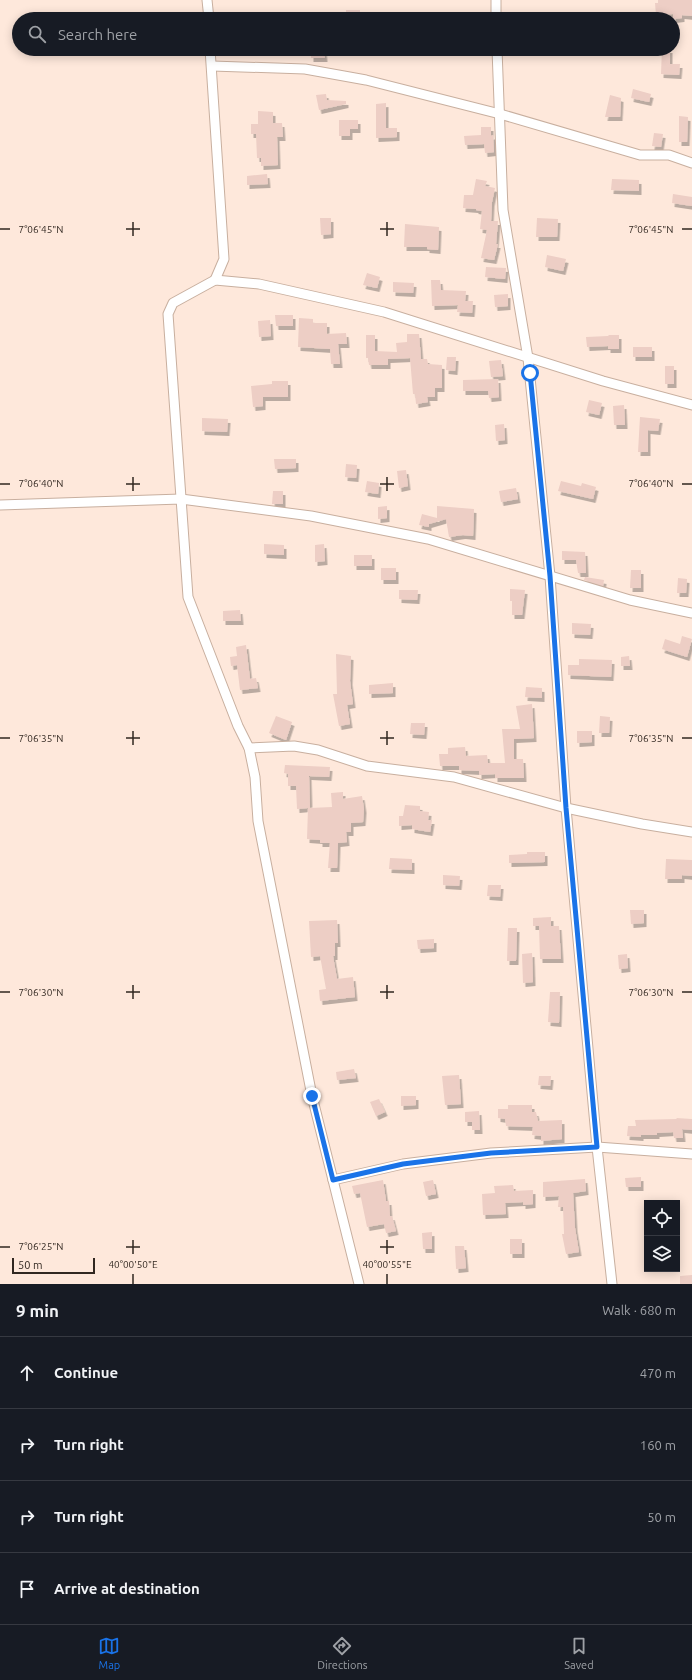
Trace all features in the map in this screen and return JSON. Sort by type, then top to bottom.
[{"type":"street","points":[[207,0],[208,12]]},
{"type":"street","points":[[496,0],[496,12]]},
{"type":"street","points":[[211,56],[224,259],[215,280]]},
{"type":"street","points":[[497,56],[503,210],[528,358],[550,576],[566,808],[597,1147],[612,1284]]},
{"type":"street","points":[[212,66],[305,70],[366,80],[500,114],[640,155],[669,155],[692,163]]},
{"type":"street","points":[[359,1284],[312,1096],[259,829],[256,777],[249,748],[238,726],[188,597],[168,314],[173,303],[215,280],[259,284],[384,312],[603,381],[692,405]]},
{"type":"street","points":[[0,505],[181,499],[311,516],[428,539],[630,600],[692,613]]},
{"type":"street","points":[[249,748],[294,746],[318,750],[367,766],[454,777],[566,808],[642,824],[692,832]]},
{"type":"street","points":[[333,1180],[403,1164],[491,1153],[597,1147],[692,1154]]},
{"type":"building","points":[[658,0],[692,0],[692,16],[682,15],[682,18],[680,18],[680,12],[656,12],[655,3],[658,3]]},
{"type":"building","points":[[346,10],[360,10],[360,12],[346,12]]},
{"type":"building","points":[[311,56],[325,56],[325,58],[311,58]]},
{"type":"building","points":[[662,56],[670,56],[670,64],[680,64],[679,75],[661,74]]},
{"type":"building","points":[[633,89],[651,94],[649,102],[631,98]]},
{"type":"building","points":[[326,94],[327,100],[346,101],[346,104],[319,110],[316,95]]},
{"type":"building","points":[[610,95],[621,98],[620,117],[605,117]]},
{"type":"building","points":[[386,103],[386,128],[397,128],[397,137],[376,138],[376,104]]},
{"type":"building","points":[[258,111],[273,112],[273,123],[282,123],[283,137],[277,137],[278,165],[261,166],[261,158],[257,158],[256,134],[251,134],[251,124],[258,124]]},
{"type":"building","points":[[679,116],[688,117],[687,142],[679,142]]},
{"type":"building","points":[[339,120],[358,120],[358,129],[350,129],[350,136],[339,136]]},
{"type":"building","points":[[481,127],[491,127],[494,152],[485,153],[484,144],[465,145],[464,136],[481,135]]},
{"type":"building","points":[[654,133],[663,134],[661,147],[652,146]]},
{"type":"building","points":[[267,174],[268,184],[247,185],[247,176]]},
{"type":"building","points":[[476,179],[487,181],[485,186],[495,188],[492,202],[491,221],[498,221],[496,244],[498,244],[494,260],[481,258],[487,230],[480,229],[482,211],[463,208],[464,195],[473,195]]},
{"type":"building","points":[[612,179],[639,180],[639,191],[611,190]]},
{"type":"building","points":[[673,194],[692,197],[692,206],[672,203]]},
{"type":"building","points":[[320,218],[331,218],[331,234],[321,235]]},
{"type":"building","points":[[537,218],[558,219],[557,237],[536,237]]},
{"type":"building","points":[[405,224],[439,227],[438,250],[427,249],[427,247],[404,247]]},
{"type":"building","points":[[547,255],[566,259],[563,271],[545,267]]},
{"type":"building","points":[[486,267],[506,268],[505,279],[485,277]]},
{"type":"building","points":[[367,273],[380,277],[377,288],[363,285]]},
{"type":"building","points":[[431,280],[440,280],[441,290],[466,291],[465,301],[473,301],[472,313],[457,312],[458,305],[432,306]]},
{"type":"building","points":[[393,282],[414,283],[413,293],[393,292]]},
{"type":"building","points":[[508,294],[508,306],[495,307],[494,295]]},
{"type":"building","points":[[275,315],[293,315],[293,326],[276,326]]},
{"type":"building","points":[[299,318],[313,319],[313,323],[327,323],[327,334],[346,333],[347,344],[338,344],[340,364],[331,364],[330,349],[298,347]]},
{"type":"building","points":[[270,320],[271,336],[259,337],[258,321]]},
{"type":"building","points":[[407,334],[419,334],[421,359],[427,359],[428,364],[442,365],[442,388],[435,388],[435,397],[427,397],[428,402],[416,404],[415,394],[413,394],[410,358],[388,359],[388,365],[369,365],[368,358],[366,358],[366,335],[375,335],[375,351],[397,352],[396,343],[407,342]]},
{"type":"building","points":[[619,335],[619,349],[608,349],[608,346],[587,347],[586,337]]},
{"type":"building","points":[[633,347],[652,347],[652,357],[633,357]]},
{"type":"building","points":[[447,357],[456,357],[455,371],[446,370]]},
{"type":"building","points":[[501,360],[503,376],[491,377],[489,361]]},
{"type":"building","points":[[665,366],[674,366],[674,384],[665,384]]},
{"type":"building","points":[[498,379],[499,397],[489,398],[488,391],[463,391],[463,380]]},
{"type":"building","points":[[272,381],[288,381],[288,397],[263,397],[263,406],[253,407],[251,386],[272,384]]},
{"type":"building","points":[[589,400],[602,403],[599,415],[586,412]]},
{"type":"building","points":[[624,405],[625,425],[614,425],[613,406]]},
{"type":"building","points":[[640,417],[660,419],[658,431],[648,430],[648,452],[638,452]]},
{"type":"building","points":[[202,418],[228,419],[227,432],[202,431]]},
{"type":"building","points":[[504,424],[505,440],[496,441],[495,425]]},
{"type":"building","points":[[274,459],[296,459],[296,468],[275,469]]},
{"type":"building","points":[[346,464],[357,465],[356,478],[345,477]]},
{"type":"building","points":[[406,470],[408,486],[399,488],[397,471]]},
{"type":"building","points":[[367,481],[379,483],[378,494],[365,492]]},
{"type":"building","points":[[561,481],[581,486],[582,483],[596,487],[593,499],[558,491]]},
{"type":"building","points":[[516,488],[518,499],[501,502],[499,491]]},
{"type":"building","points":[[273,491],[283,491],[283,504],[272,504]]},
{"type":"building","points":[[387,506],[387,518],[378,519],[378,507]]},
{"type":"building","points":[[437,506],[474,509],[473,536],[463,535],[449,537],[446,519],[429,524],[429,527],[419,525],[422,514],[437,518]]},
{"type":"building","points":[[264,544],[284,545],[284,555],[264,554]]},
{"type":"building","points":[[324,544],[325,561],[315,562],[315,545]]},
{"type":"building","points":[[562,551],[585,552],[586,573],[578,573],[576,560],[562,560]]},
{"type":"building","points":[[354,555],[372,555],[372,566],[354,566]]},
{"type":"building","points":[[381,568],[396,568],[396,580],[381,580]]},
{"type":"building","points":[[631,570],[641,570],[641,588],[630,588]]},
{"type":"building","points":[[585,577],[604,580],[603,586],[584,580]]},
{"type":"building","points":[[678,578],[687,579],[686,593],[677,593]]},
{"type":"building","points":[[510,589],[525,590],[522,615],[512,615]]},
{"type":"building","points":[[399,590],[418,590],[417,600],[399,599]]},
{"type":"building","points":[[240,610],[241,621],[223,621],[223,611]]},
{"type":"building","points":[[572,623],[591,624],[590,635],[572,634]]},
{"type":"building","points":[[682,636],[692,639],[687,657],[662,649],[665,639],[680,644]]},
{"type":"building","points":[[246,645],[250,679],[256,678],[258,688],[240,690],[237,665],[231,666],[230,657],[237,656],[236,647]]},
{"type":"building","points":[[336,654],[351,656],[350,681],[353,704],[347,705],[350,724],[339,726],[333,694],[337,694]]},
{"type":"building","points":[[629,656],[630,666],[621,666],[621,657]]},
{"type":"building","points":[[579,659],[612,660],[611,677],[568,675],[568,665],[579,665]]},
{"type":"building","points":[[393,683],[393,693],[369,694],[369,685]]},
{"type":"building","points":[[526,687],[542,688],[542,698],[525,697]]},
{"type":"building","points":[[532,704],[534,738],[514,739],[514,759],[523,759],[524,778],[495,778],[495,774],[479,775],[479,771],[459,770],[459,766],[440,766],[439,754],[448,754],[448,748],[465,747],[466,756],[487,755],[488,763],[505,763],[502,729],[520,729],[516,706]]},
{"type":"building","points":[[276,716],[292,722],[286,740],[269,733]]},
{"type":"building","points":[[600,716],[610,717],[609,733],[599,733]]},
{"type":"building","points":[[411,723],[425,723],[424,735],[410,734]]},
{"type":"building","points":[[577,731],[592,731],[592,742],[577,743]]},
{"type":"building","points":[[285,765],[330,767],[329,777],[309,776],[310,808],[332,807],[331,793],[343,792],[343,799],[362,796],[364,809],[363,822],[351,823],[351,832],[346,832],[347,842],[338,843],[337,868],[328,868],[330,843],[320,843],[320,840],[307,839],[308,808],[297,809],[296,786],[288,786],[288,774],[284,773]]},
{"type":"building","points":[[405,805],[420,806],[420,811],[429,812],[428,820],[432,820],[430,832],[412,829],[412,825],[399,826],[399,816],[403,816]]},
{"type":"building","points":[[527,852],[545,852],[545,862],[509,863],[509,855],[527,854]]},
{"type":"building","points":[[390,858],[412,859],[412,870],[389,869]]},
{"type":"building","points":[[666,859],[692,860],[692,876],[682,875],[682,879],[665,879]]},
{"type":"building","points":[[443,875],[460,876],[459,886],[443,885]]},
{"type":"building","points":[[488,885],[501,885],[500,897],[487,896]]},
{"type":"building","points":[[630,910],[644,910],[644,923],[631,924]]},
{"type":"building","points":[[551,917],[551,926],[559,926],[561,959],[540,959],[539,926],[533,926],[533,918]]},
{"type":"building","points":[[337,920],[338,943],[335,943],[335,956],[333,956],[337,979],[353,977],[355,997],[320,1001],[319,990],[326,989],[320,956],[311,957],[309,921]]},
{"type":"building","points":[[508,928],[517,928],[516,961],[507,961]]},
{"type":"building","points":[[434,939],[434,948],[418,949],[417,940]]},
{"type":"building","points":[[532,953],[533,982],[523,983],[522,954]]},
{"type":"building","points":[[627,954],[628,968],[619,969],[618,955]]},
{"type":"building","points":[[550,992],[560,992],[559,1023],[548,1022]]},
{"type":"building","points":[[354,1069],[356,1078],[337,1080],[336,1072]]},
{"type":"building","points":[[459,1075],[461,1104],[445,1105],[442,1076]]},
{"type":"building","points":[[539,1076],[551,1076],[550,1086],[538,1085]]},
{"type":"building","points":[[401,1096],[416,1096],[416,1105],[401,1106]]},
{"type":"building","points":[[379,1099],[385,1112],[376,1116],[370,1102]]},
{"type":"building","points":[[508,1105],[532,1105],[532,1112],[536,1112],[538,1121],[562,1120],[562,1139],[541,1141],[541,1136],[532,1135],[533,1127],[506,1126],[505,1119],[498,1118],[498,1109],[508,1109]]},
{"type":"building","points":[[479,1111],[480,1130],[472,1130],[472,1122],[465,1122],[465,1112]]},
{"type":"building","points":[[676,1118],[692,1119],[692,1130],[682,1129],[683,1138],[674,1138],[673,1132],[657,1133],[657,1135],[641,1135],[641,1137],[627,1136],[628,1126],[636,1126],[635,1120],[677,1119]]},
{"type":"building","points":[[641,1177],[641,1187],[626,1187],[625,1178]]},
{"type":"building","points":[[585,1179],[586,1191],[573,1193],[575,1228],[579,1252],[566,1254],[562,1234],[564,1234],[563,1207],[558,1207],[559,1196],[543,1197],[543,1182]]},
{"type":"building","points":[[383,1180],[386,1201],[389,1201],[390,1216],[392,1216],[396,1231],[386,1233],[384,1224],[367,1227],[360,1193],[354,1194],[352,1186]]},
{"type":"building","points":[[433,1180],[436,1194],[426,1196],[423,1182]]},
{"type":"building","points":[[513,1185],[514,1191],[533,1190],[533,1204],[523,1205],[523,1202],[505,1203],[506,1214],[483,1215],[482,1194],[495,1193],[494,1186]]},
{"type":"building","points":[[432,1232],[432,1249],[423,1249],[422,1233]]},
{"type":"building","points":[[510,1239],[522,1239],[522,1254],[510,1254]]},
{"type":"building","points":[[455,1246],[464,1246],[466,1268],[456,1269]]},
{"type":"building","points":[[692,1275],[692,1284],[680,1284],[680,1276]]},
{"type":"route","points":[[312,1096],[333,1180],[403,1164],[491,1153],[597,1147],[566,808],[550,576],[530,373]]}]
